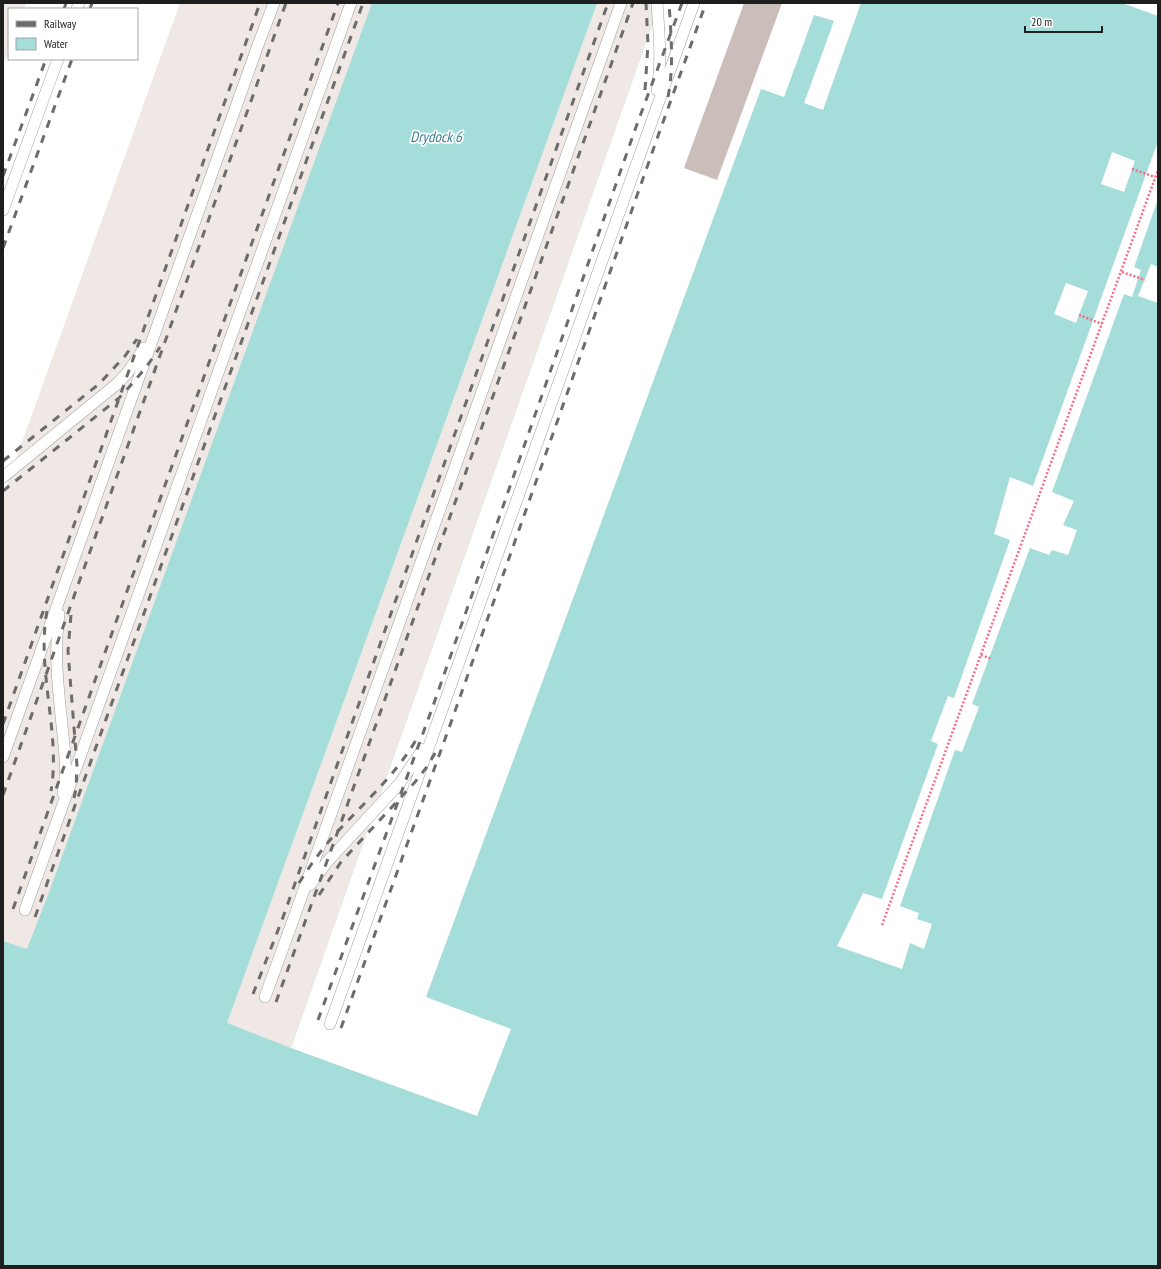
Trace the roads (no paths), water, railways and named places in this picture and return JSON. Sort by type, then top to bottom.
[{"type":"lane","points":[[3,757],[274,3]]},
{"type":"lane","points":[[25,910],[351,3]]},
{"type":"lane","points":[[265,997],[621,3]]},
{"type":"lane","points":[[647,132],[659,80],[660,46],[658,3]]},
{"type":"lane","points":[[330,1024],[694,3]]},
{"type":"lane","points":[[3,210],[58,60]]},
{"type":"lane","points":[[3,477],[118,383],[128,372],[146,345],[167,298]]},
{"type":"lane","points":[[50,841],[60,807],[64,782],[65,754],[56,664],[56,648],[60,606],[69,573]]},
{"type":"lane","points":[[292,923],[311,883],[327,862],[404,777],[420,756],[432,735],[442,711]]},
{"type":"water","name":"Drydock 6","points":[[372,3],[597,3],[227,1023],[291,1048],[660,3],[1158,3],[1158,1266],[3,1266],[3,941],[27,949],[48,895]]},
{"type":"railway","points":[[64,8],[66,3]]},
{"type":"railway","points":[[90,8],[92,3]]},
{"type":"railway","points":[[3,724],[260,3]]},
{"type":"railway","points":[[3,795],[286,3]]},
{"type":"railway","points":[[13,909],[338,3]]},
{"type":"railway","points":[[35,917],[363,3]]},
{"type":"railway","points":[[253,994],[282,920],[608,3]]},
{"type":"railway","points":[[276,1002],[633,3]]},
{"type":"railway","points":[[645,90],[648,44],[646,3]]},
{"type":"railway","points":[[668,97],[671,74],[669,3]]},
{"type":"railway","points":[[318,1020],[433,706],[636,127],[682,3]]},
{"type":"railway","points":[[341,1028],[706,3]]},
{"type":"railway","points":[[3,176],[46,60]]},
{"type":"railway","points":[[3,248],[72,60]]},
{"type":"railway","points":[[3,461],[99,384],[125,356],[137,339]]},
{"type":"railway","points":[[3,491],[119,398],[141,374],[160,347]]},
{"type":"railway","points":[[47,611],[44,633],[44,656],[53,747],[51,791]]},
{"type":"railway","points":[[71,615],[68,651],[77,766],[74,798]]},
{"type":"railway","points":[[299,883],[328,842],[390,776],[416,740]]},
{"type":"railway","points":[[319,895],[341,862],[415,782],[437,750]]}]
